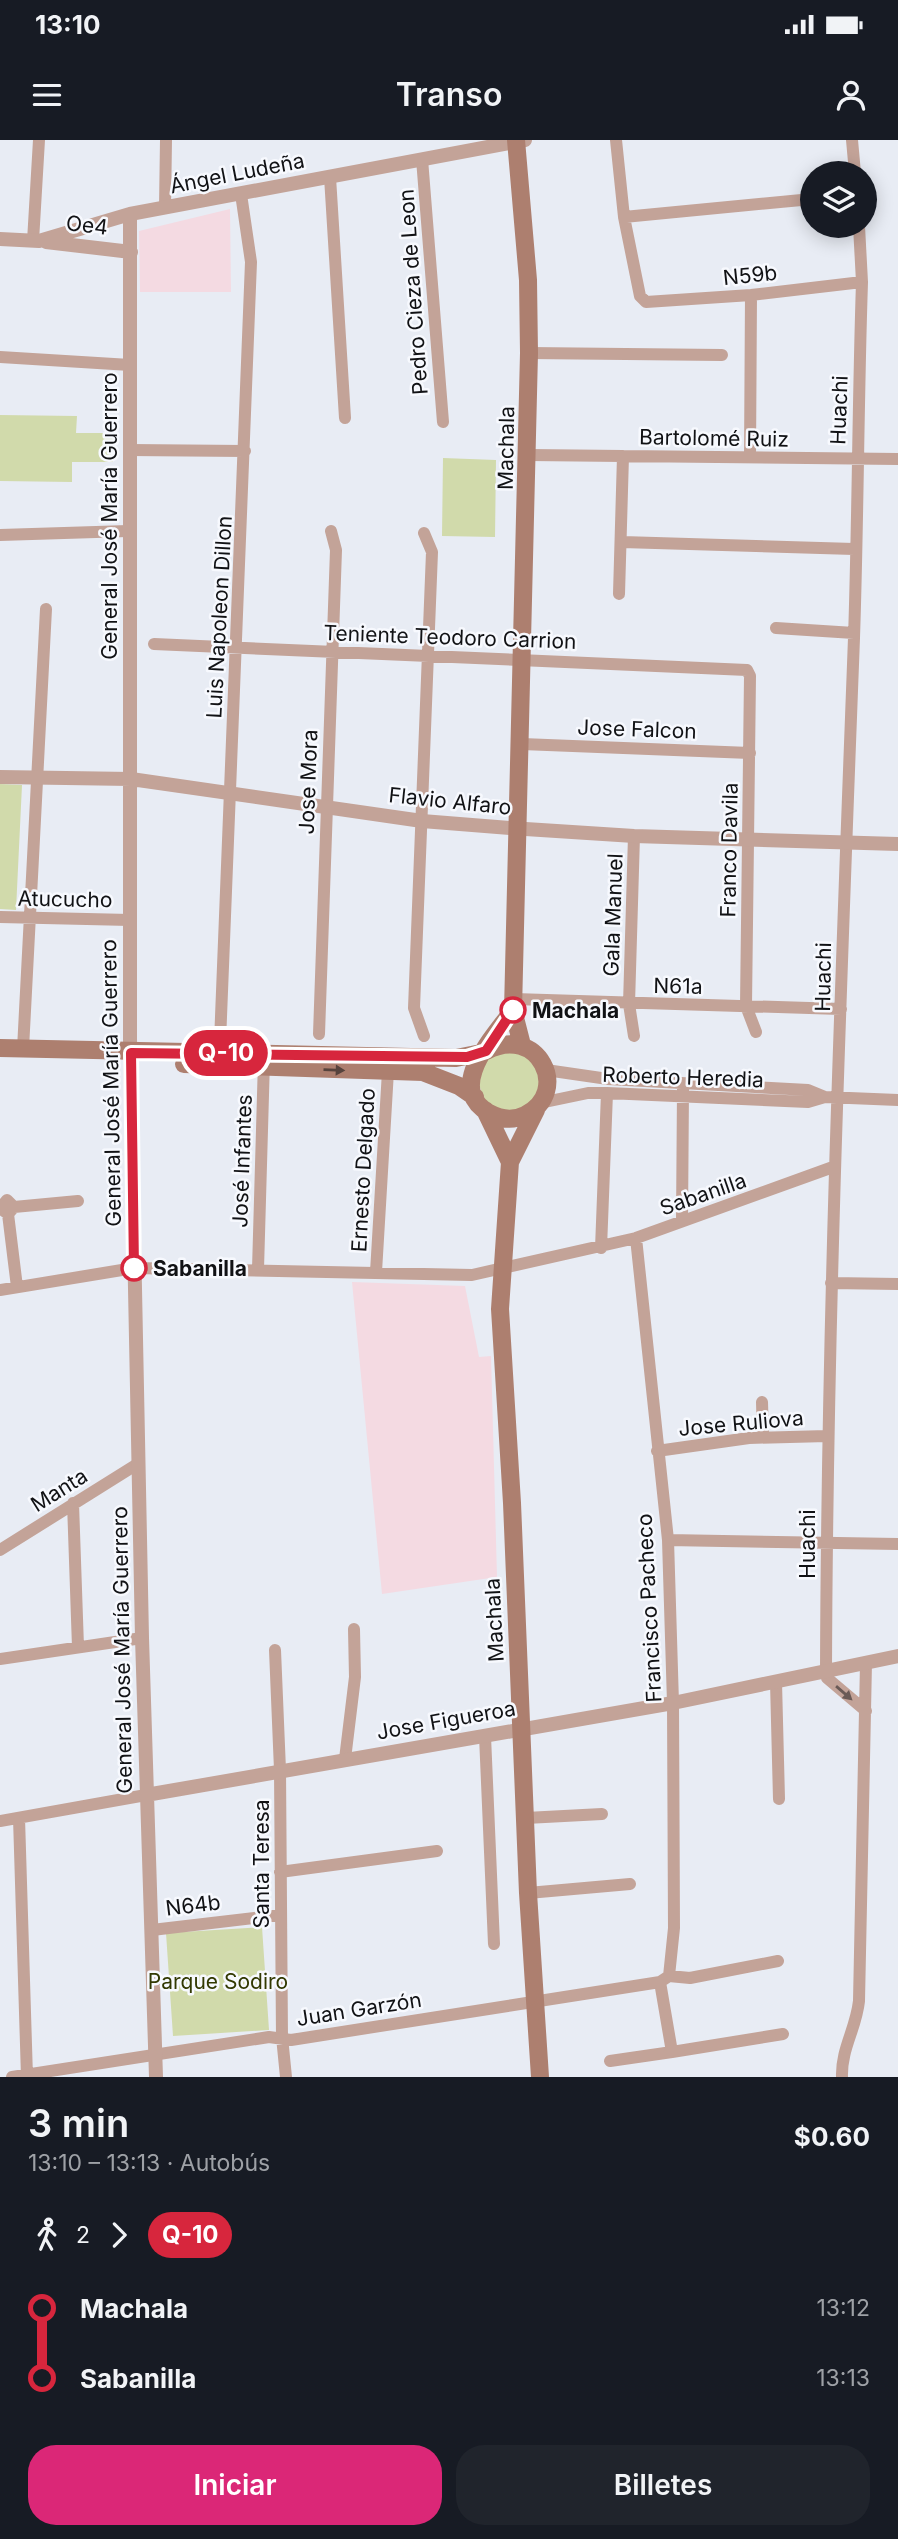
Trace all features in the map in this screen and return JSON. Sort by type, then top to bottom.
[{"type":"main road","name":"Machala","points":[[519,141],[528,280],[529,354],[522,744],[513,1004],[522,1045]]},
{"type":"main road","points":[[480,1104],[471,1078],[513,1004]]},
{"type":"main road","points":[[0,1048],[264,1060],[432,1074],[459,1086],[480,1104],[508,1119],[538,1107],[545,1093],[546,1070],[541,1059],[522,1045],[497,1045],[484,1052],[456,1058],[264,1060]]},
{"type":"main road","name":"Machala","points":[[480,1104],[510,1162]]},
{"type":"main road","name":"Machala","points":[[538,1107],[510,1162],[500,1309],[528,1893],[540,2077]]},
{"type":"street","points":[[36,241],[39,140]]},
{"type":"street","points":[[165,208],[166,140]]},
{"type":"street","points":[[616,140],[624,217],[800,200]]},
{"type":"street","points":[[852,140],[855,161]]},
{"type":"street","name":"Ángel Ludeña","points":[[0,239],[36,241],[130,215],[519,141]]},
{"type":"street","name":"Pedro Cieza de Leon","points":[[422,159],[443,422]]},
{"type":"street","points":[[330,177],[345,418]]},
{"type":"street","name":"Luis Napoleon Dillon","points":[[220,1042],[251,262],[241,194]]},
{"type":"street","name":"General José María Guerrero","points":[[130,215],[128,531],[134,1268],[146,1795],[156,2077]]},
{"type":"street","name":"N59b","points":[[624,217],[642,299],[650,303],[862,282]]},
{"type":"street","name":"Huachi","points":[[826,1672],[827,1436],[833,1167],[831,1097],[842,1009],[845,842],[854,633],[862,282],[860,238]]},
{"type":"street","name":"Oe4","points":[[36,241],[131,252]]},
{"type":"street","points":[[750,457],[751,295]]},
{"type":"street","points":[[529,354],[722,355]]},
{"type":"street","points":[[0,357],[130,365]]},
{"type":"street","points":[[130,450],[245,451]]},
{"type":"street","name":"Bartolomé Ruiz","points":[[529,455],[898,459]]},
{"type":"street","points":[[620,594],[623,456]]},
{"type":"street","points":[[0,535],[128,531]]},
{"type":"street","name":"Jose Mora","points":[[319,1034],[336,550],[331,531]]},
{"type":"street","points":[[424,533],[432,552],[414,1008],[424,1036]]},
{"type":"street","points":[[622,542],[854,549]]},
{"type":"street","points":[[23,1049],[27,918],[46,609]]},
{"type":"street","points":[[776,628],[854,633]]},
{"type":"street","name":"Teniente Teodoro Carrion","points":[[154,644],[745,669]]},
{"type":"street","name":"Franco Davila","points":[[745,669],[750,676],[746,1006],[756,1032]]},
{"type":"street","name":"Jose Falcon","points":[[522,744],[750,753]]},
{"type":"street","name":"Flavio Alfaro","points":[[0,777],[131,779],[422,821],[517,829],[634,836],[898,844]]},
{"type":"street","name":"Gala Manuel","points":[[634,836],[629,1004],[634,1037]]},
{"type":"street","name":"Atucucho","points":[[0,917],[130,920]]},
{"type":"street","name":"N61a","points":[[513,1004],[842,1009]]},
{"type":"street","name":"José Infantes","points":[[258,1269],[264,1060]]},
{"type":"street","name":"Roberto Heredia","points":[[546,1070],[683,1090],[808,1102],[831,1097],[898,1100]]},
{"type":"street","name":"Ernesto Delgado","points":[[376,1272],[388,1071]]},
{"type":"street","points":[[681,1222],[683,1090]]},
{"type":"street","name":"Roberto Heredia","points":[[538,1107],[588,1093],[683,1090]]},
{"type":"street","points":[[601,1248],[607,1093]]},
{"type":"street","name":"Sabanilla","points":[[0,1290],[134,1268],[472,1275],[636,1238],[833,1167]]},
{"type":"street","points":[[17,1287],[6,1209],[78,1201]]},
{"type":"street","name":"Francisco Pacheco","points":[[636,1238],[668,1540],[673,1703],[674,1950],[664,1979],[671,2052]]},
{"type":"street","points":[[831,1283],[898,1284]]},
{"type":"street","points":[[762,1402],[763,1437]]},
{"type":"street","name":"Jose Ruliova","points":[[657,1451],[763,1437],[827,1436]]},
{"type":"street","name":"Manta","points":[[0,1550],[139,1463]]},
{"type":"street","points":[[74,1503],[78,1647]]},
{"type":"street","points":[[668,1540],[898,1544]]},
{"type":"street","points":[[345,1759],[355,1677],[354,1629]]},
{"type":"street","points":[[0,1659],[142,1638]]},
{"type":"street","name":"Santa Teresa","points":[[275,1650],[281,1770],[282,2037],[286,2077]]},
{"type":"street","name":"Jose Figueroa","points":[[0,1821],[673,1703],[898,1656]]},
{"type":"street","points":[[842,2077],[842,2057],[856,2027],[859,2001],[866,1663]]},
{"type":"street","points":[[826,1672],[827,1678],[866,1712]]},
{"type":"street","points":[[776,1682],[779,1800]]},
{"type":"street","points":[[485,1736],[494,1944]]},
{"type":"street","points":[[526,1818],[602,1814]]},
{"type":"street","points":[[19,1818],[27,2076]]},
{"type":"street","points":[[280,1872],[437,1852]]},
{"type":"street","points":[[528,1893],[631,1884]]},
{"type":"street","name":"N64b","points":[[152,1930],[280,1915]]},
{"type":"street","name":"Juan Garzón","points":[[12,2077],[282,2037],[291,2040],[664,1979],[690,1978],[778,1961]]},
{"type":"street","points":[[610,2061],[783,2035]]},
{"type":"shaded area","points":[[230,209],[231,292],[140,292],[139,231]]},
{"type":"shaded area","points":[[352,1282],[465,1286],[479,1357],[491,1356],[497,1577],[382,1594]]},
{"type":"green space","points":[[0,415],[77,416],[76,433],[113,433],[113,462],[72,462],[72,482],[0,481]]},
{"type":"green space","points":[[443,458],[496,460],[495,537],[442,536]]},
{"type":"green space","points":[[0,784],[22,785],[16,910],[0,909]]},
{"type":"green space","points":[[506,1047],[536,1060],[541,1092],[517,1114],[486,1105],[479,1083],[479,1070],[482,1065]]},
{"type":"green space","name":"Parque Sodiro","points":[[262,1927],[269,2030],[173,2036],[166,1933]]},
{"type":"bus line","name":"Q-10","points":[[134,1268],[131,1053],[142,1051],[467,1057],[486,1051],[513,1010]]},
{"type":"place","name":"Machala","points":[[513,1010]]},
{"type":"place","name":"Sabanilla","points":[[134,1268]]}]
